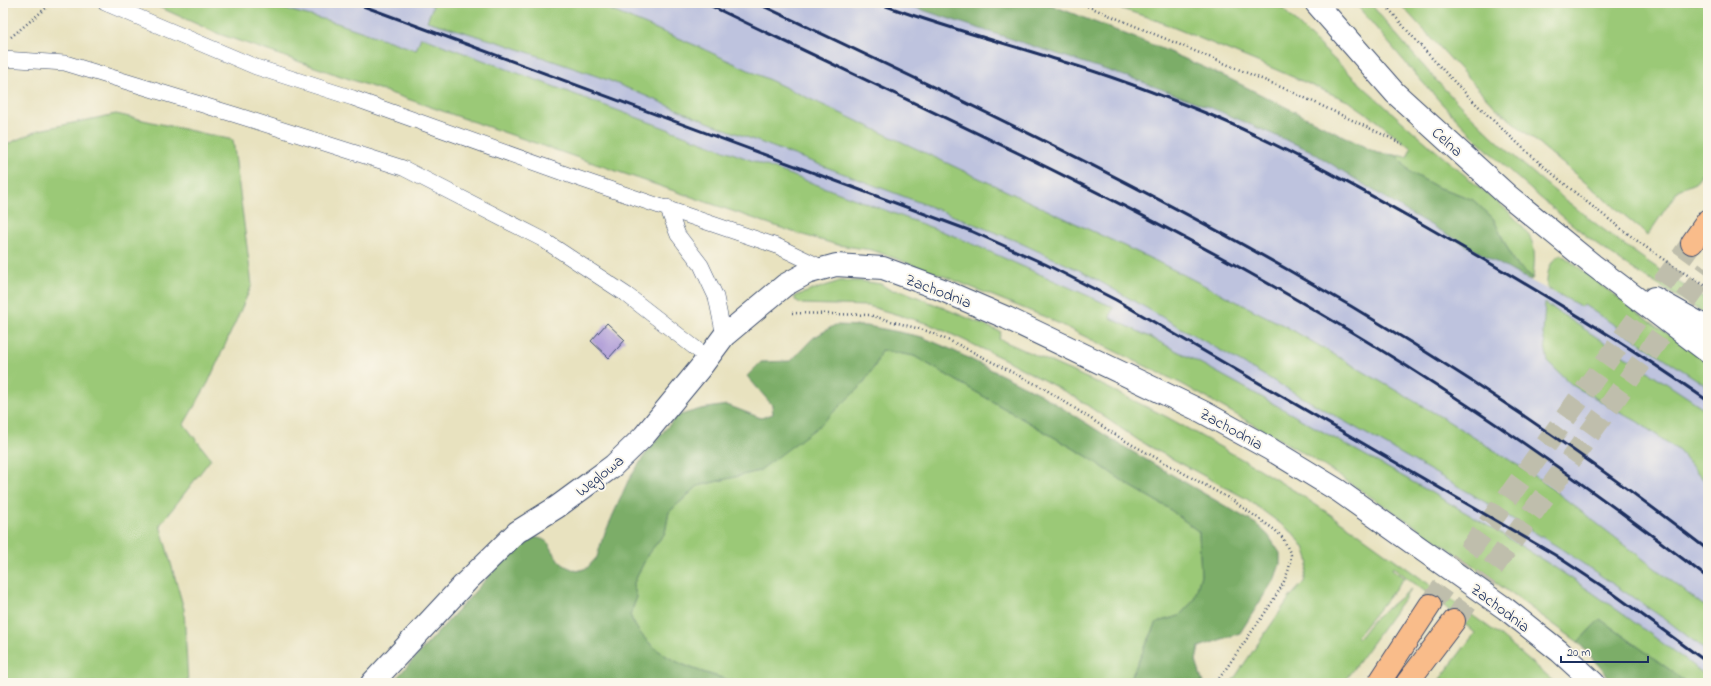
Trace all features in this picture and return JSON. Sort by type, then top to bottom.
[{"type":"main road","points":[[1692,243],[1708,220]]},
{"type":"main road","points":[[1379,683],[1430,605]]},
{"type":"main road","points":[[1407,683],[1454,621]]},
{"type":"street","name":"Celna","points":[[1316,3],[1395,93],[1506,194],[1593,265],[1690,340],[1708,352]]},
{"type":"street","name":"Zachodnia","points":[[823,268],[836,265],[883,268],[940,289],[1008,318],[1203,412],[1270,448],[1339,491],[1506,609],[1559,651],[1594,683]]},
{"type":"street","name":"Celna","points":[[1593,265],[1708,328]]},
{"type":"street","name":"Węglowa","points":[[372,683],[467,581],[517,532],[557,507],[613,466],[644,436],[708,358],[724,336],[785,285],[807,273],[823,268]]},
{"type":"lane","points":[[105,3],[256,67],[352,98],[574,177],[666,207],[777,246],[823,268]]},
{"type":"lane","points":[[3,59],[65,63],[236,114],[403,168],[542,239],[627,295],[708,358]]},
{"type":"lane","points":[[666,207],[678,235],[701,265],[716,297],[724,336]]},
{"type":"path","points":[[9,38],[52,3]]},
{"type":"path","points":[[1080,3],[1288,90],[1403,144]]},
{"type":"path","points":[[1384,3],[1475,105],[1502,131],[1568,188],[1642,245],[1708,287]]},
{"type":"path","points":[[756,309],[800,314],[868,315],[927,331],[946,339],[1045,390],[1122,439],[1232,500],[1275,530],[1283,538],[1291,555],[1290,569],[1269,607],[1216,683]]},
{"type":"shaded area","points":[[168,3],[901,3],[1137,80],[1219,111],[1309,150],[1411,214],[1521,276],[1582,307],[1584,305],[1708,387],[1708,683],[1688,683],[1600,619],[1154,342]]},
{"type":"green space","points":[[150,3],[261,3],[334,22],[416,50],[421,37],[957,237],[1113,307],[1110,318],[1215,371],[1466,513],[1554,567],[1613,607],[1708,677],[1708,683],[1688,683],[1600,619],[1578,642],[1444,545],[1307,455],[1182,384],[1045,317],[946,277],[872,250],[838,245],[796,233],[219,34]]},
{"type":"green space","points":[[427,3],[593,3],[697,46],[1156,261],[1287,327],[1443,418],[1538,478],[1708,609],[1708,652],[1669,622],[1560,548],[1475,496],[1085,273],[1014,240],[712,124],[608,80],[501,43],[427,21],[433,6]]},
{"type":"green space","points":[[901,3],[1046,3],[1158,47],[1228,78],[1377,153],[1396,155],[1410,172],[1439,188],[1473,200],[1493,218],[1514,262],[1533,278],[1531,280],[1521,276],[1411,214],[1309,150],[1219,111],[1137,80]]},
{"type":"green space","points":[[1103,3],[1277,3],[1332,58],[1448,161],[1508,211],[1525,230],[1532,242],[1534,255],[1533,278],[1514,262],[1493,218],[1473,200],[1439,188],[1410,172],[1396,155],[1407,157],[1411,148],[1376,120],[1350,102],[1153,19]]},
{"type":"green space","points":[[1355,3],[1370,3],[1441,86],[1495,139],[1552,189],[1644,259],[1708,301],[1708,316],[1603,249],[1529,188],[1485,148],[1441,103]]},
{"type":"green space","points":[[1399,3],[1708,3],[1708,165],[1695,183],[1678,190],[1648,235],[1495,107]]},
{"type":"green space","points":[[116,114],[233,140],[252,285],[208,383],[184,424],[211,459],[160,525],[184,609],[188,683],[3,683],[3,146],[39,130]]},
{"type":"green space","points":[[1561,254],[1634,310],[1708,362],[1708,387],[1584,305],[1582,307],[1547,288],[1547,278],[1551,264]]},
{"type":"green space","points":[[840,281],[861,281],[881,284],[890,290],[903,291],[1001,332],[999,339],[1098,383],[1167,417],[1254,466],[1355,531],[1497,633],[1555,683],[1437,683],[1475,633],[1444,606],[1393,567],[1392,569],[1404,578],[1357,636],[1359,638],[1373,620],[1411,589],[1343,683],[1231,683],[1290,597],[1304,582],[1309,562],[1304,547],[1293,533],[1247,499],[1141,442],[1075,397],[1004,359],[953,335],[929,324],[868,306],[802,304],[795,300],[795,296]]},
{"type":"green space","points":[[1545,303],[1708,411],[1708,485],[1679,451],[1638,422],[1572,385],[1548,362],[1543,334]]},
{"type":"green space","points":[[835,325],[867,326],[894,331],[922,337],[950,349],[1040,394],[1116,442],[1256,524],[1268,535],[1280,553],[1280,564],[1275,578],[1240,633],[1199,647],[1196,661],[1203,683],[1128,683],[1157,622],[1179,616],[1194,600],[1201,575],[1199,532],[1168,508],[1127,484],[1088,457],[914,356],[881,350],[876,364],[862,385],[819,426],[759,471],[698,486],[669,512],[665,533],[648,554],[633,585],[637,597],[630,615],[640,632],[651,644],[662,653],[686,666],[740,683],[392,683],[516,547],[529,537],[546,541],[560,562],[566,566],[577,571],[587,568],[597,557],[602,540],[628,481],[650,447],[677,416],[701,409],[727,405],[761,418],[773,414],[772,405],[747,376],[761,362],[791,361],[813,338]]},
{"type":"green space","points":[[880,350],[914,356],[1088,457],[1127,484],[1168,508],[1199,532],[1201,575],[1194,600],[1179,616],[1157,622],[1128,683],[740,683],[700,671],[674,660],[662,653],[639,632],[630,615],[637,597],[633,585],[648,554],[665,533],[669,512],[698,486],[759,471],[862,385],[876,364]]},
{"type":"green space","points":[[1600,619],[1688,683],[1614,683],[1578,642]]},
{"type":"building","points":[[607,323],[625,340],[609,358],[591,341]]},
{"type":"tunnel","points":[[1430,605],[1692,243]]},
{"type":"tunnel","points":[[1454,621],[1708,270]]},
{"type":"railway","points":[[355,3],[971,231],[1045,264],[1116,300],[1555,555],[1611,592],[1708,663]]},
{"type":"railway","points":[[705,3],[1066,176],[1208,250],[1334,321],[1444,390],[1551,462],[1708,578]]},
{"type":"railway","points":[[757,3],[959,99],[1093,166],[1225,235],[1344,302],[1452,368],[1556,438],[1608,474],[1708,550]]},
{"type":"railway","points":[[878,3],[924,19],[1121,80],[1213,116],[1265,140],[1316,165],[1365,192],[1527,285],[1637,353],[1708,401]]}]
